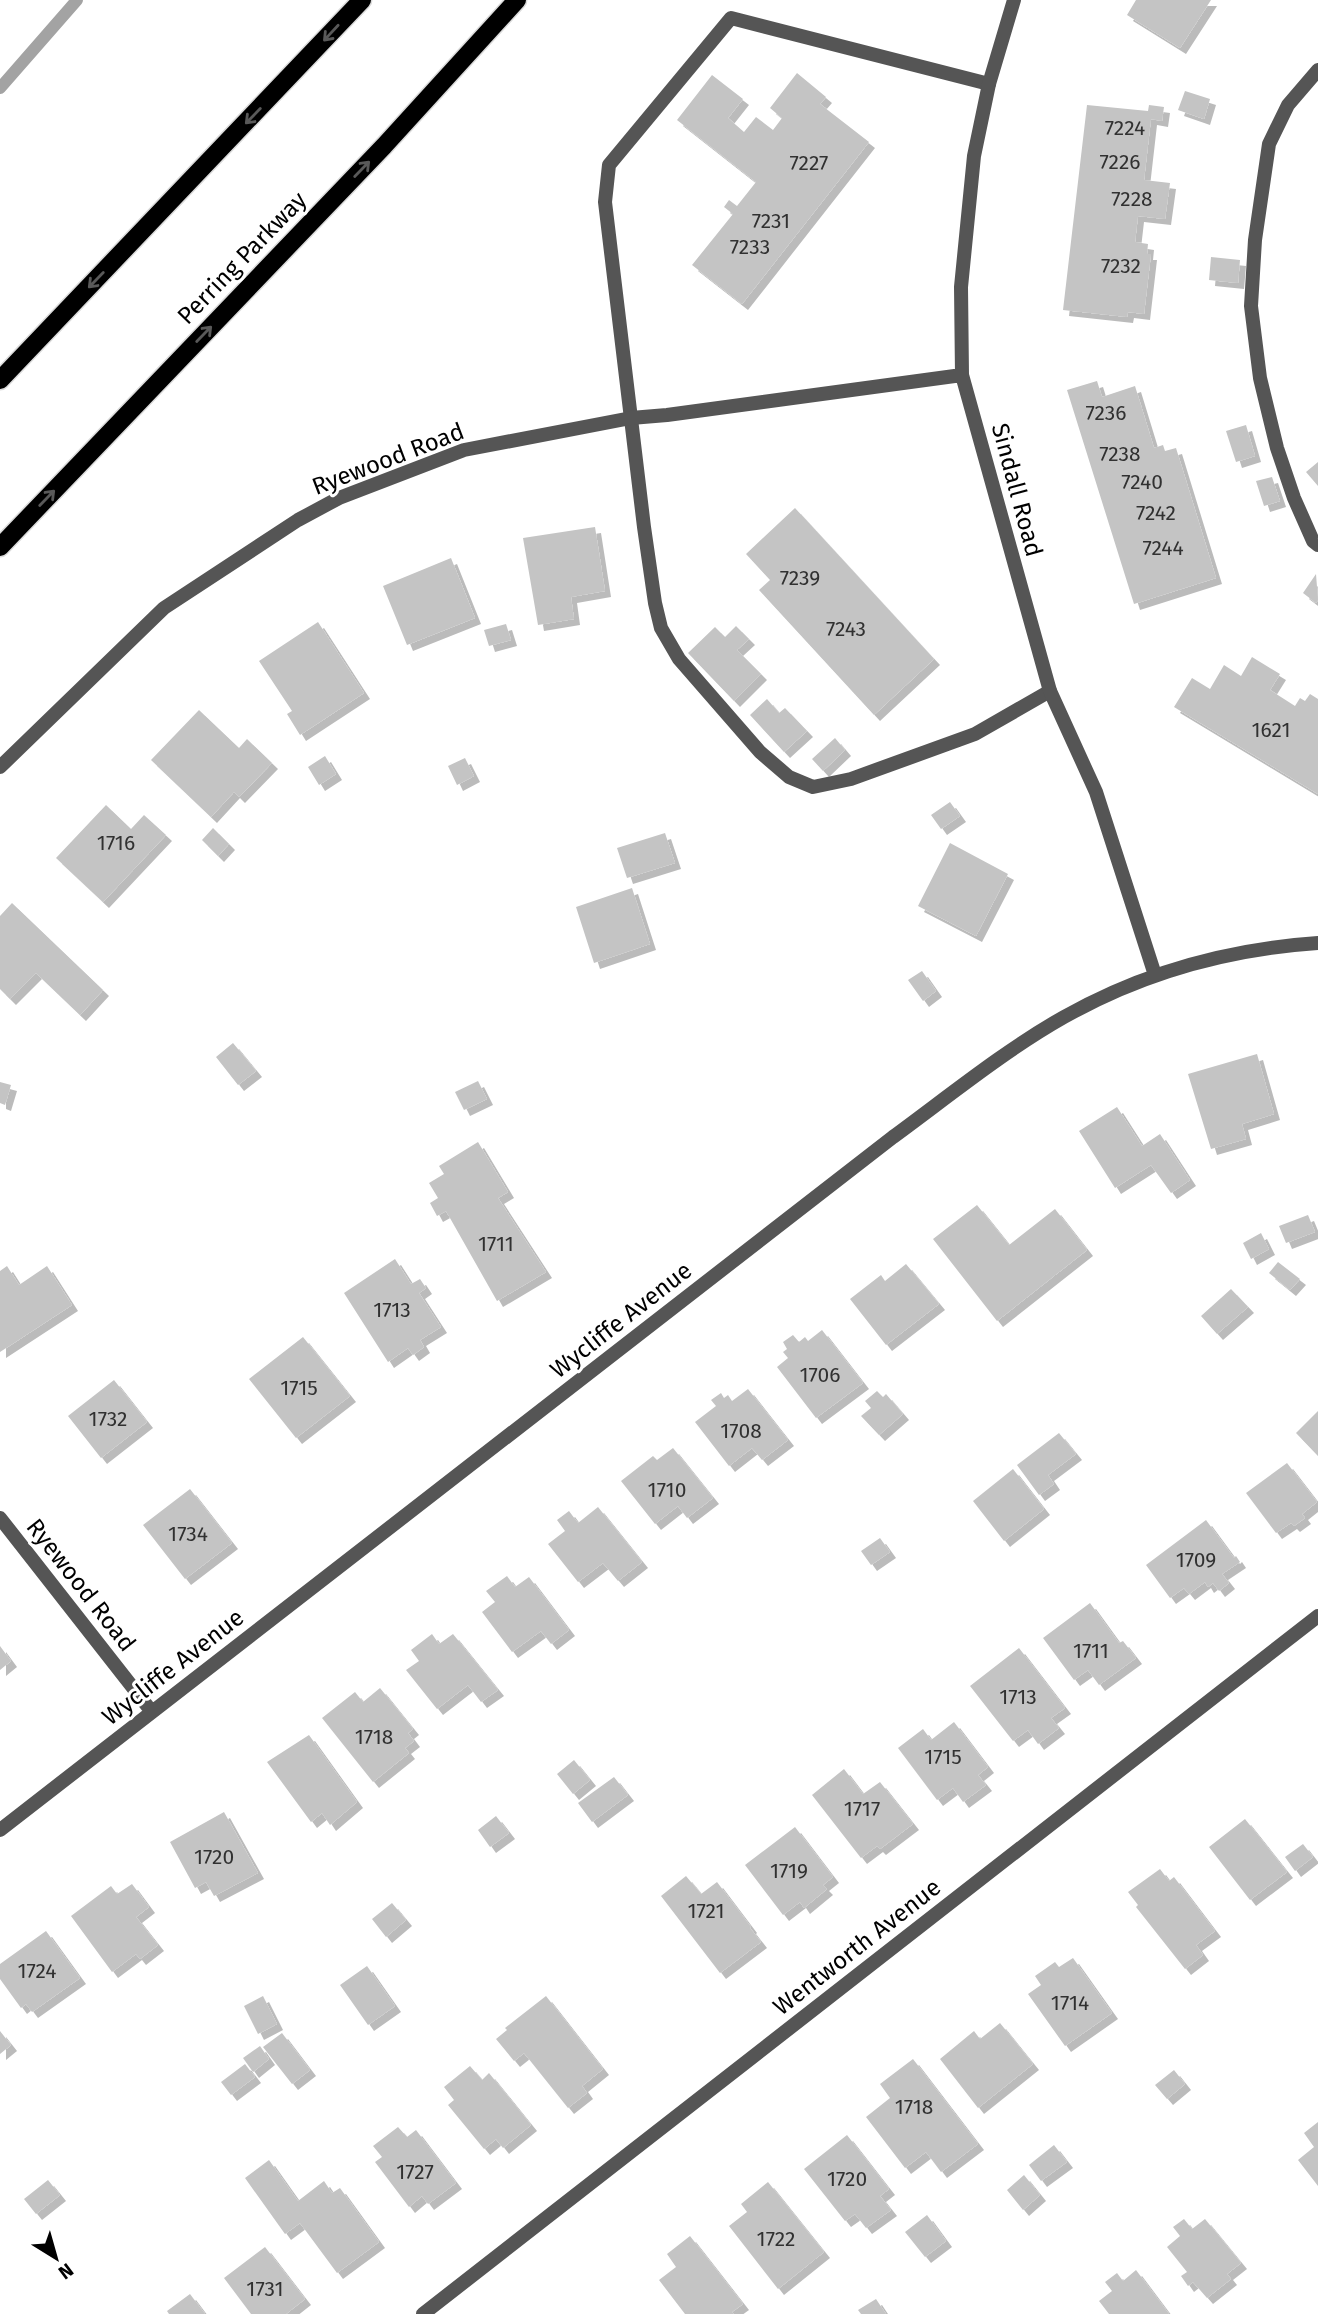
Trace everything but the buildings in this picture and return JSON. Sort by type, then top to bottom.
[{"type":"main road","points":[[0,380],[362,0]]},
{"type":"main road","name":"Perring Parkway","points":[[0,547],[384,146],[517,0]]},
{"type":"street","name":"Sindall Road","points":[[1014,0],[989,84],[974,156],[961,287],[962,375],[1050,691],[1096,792],[1154,975]]},
{"type":"street","points":[[989,84],[731,18],[609,165],[606,202],[654,603],[661,628],[679,659],[760,752],[789,777],[813,787],[851,779],[975,734],[1050,691]]},
{"type":"street","points":[[1318,70],[1288,105],[1269,144],[1255,240],[1251,306],[1260,378],[1278,448],[1294,498],[1313,541],[1318,545]]},
{"type":"street","name":"Ryewood Road","points":[[0,767],[164,608],[298,520],[339,498],[464,450],[631,418],[962,375]]},
{"type":"street","name":"Wycliffe Avenue","points":[[0,1830],[893,1137],[996,1061],[1063,1018],[1154,975],[1204,961],[1318,943]]},
{"type":"street","name":"Ryewood Road","points":[[0,1518],[152,1712]]},
{"type":"street","name":"Wentworth Avenue","points":[[423,2314],[1318,1616]]},
{"type":"waterway","points":[[0,88],[77,0]]}]
